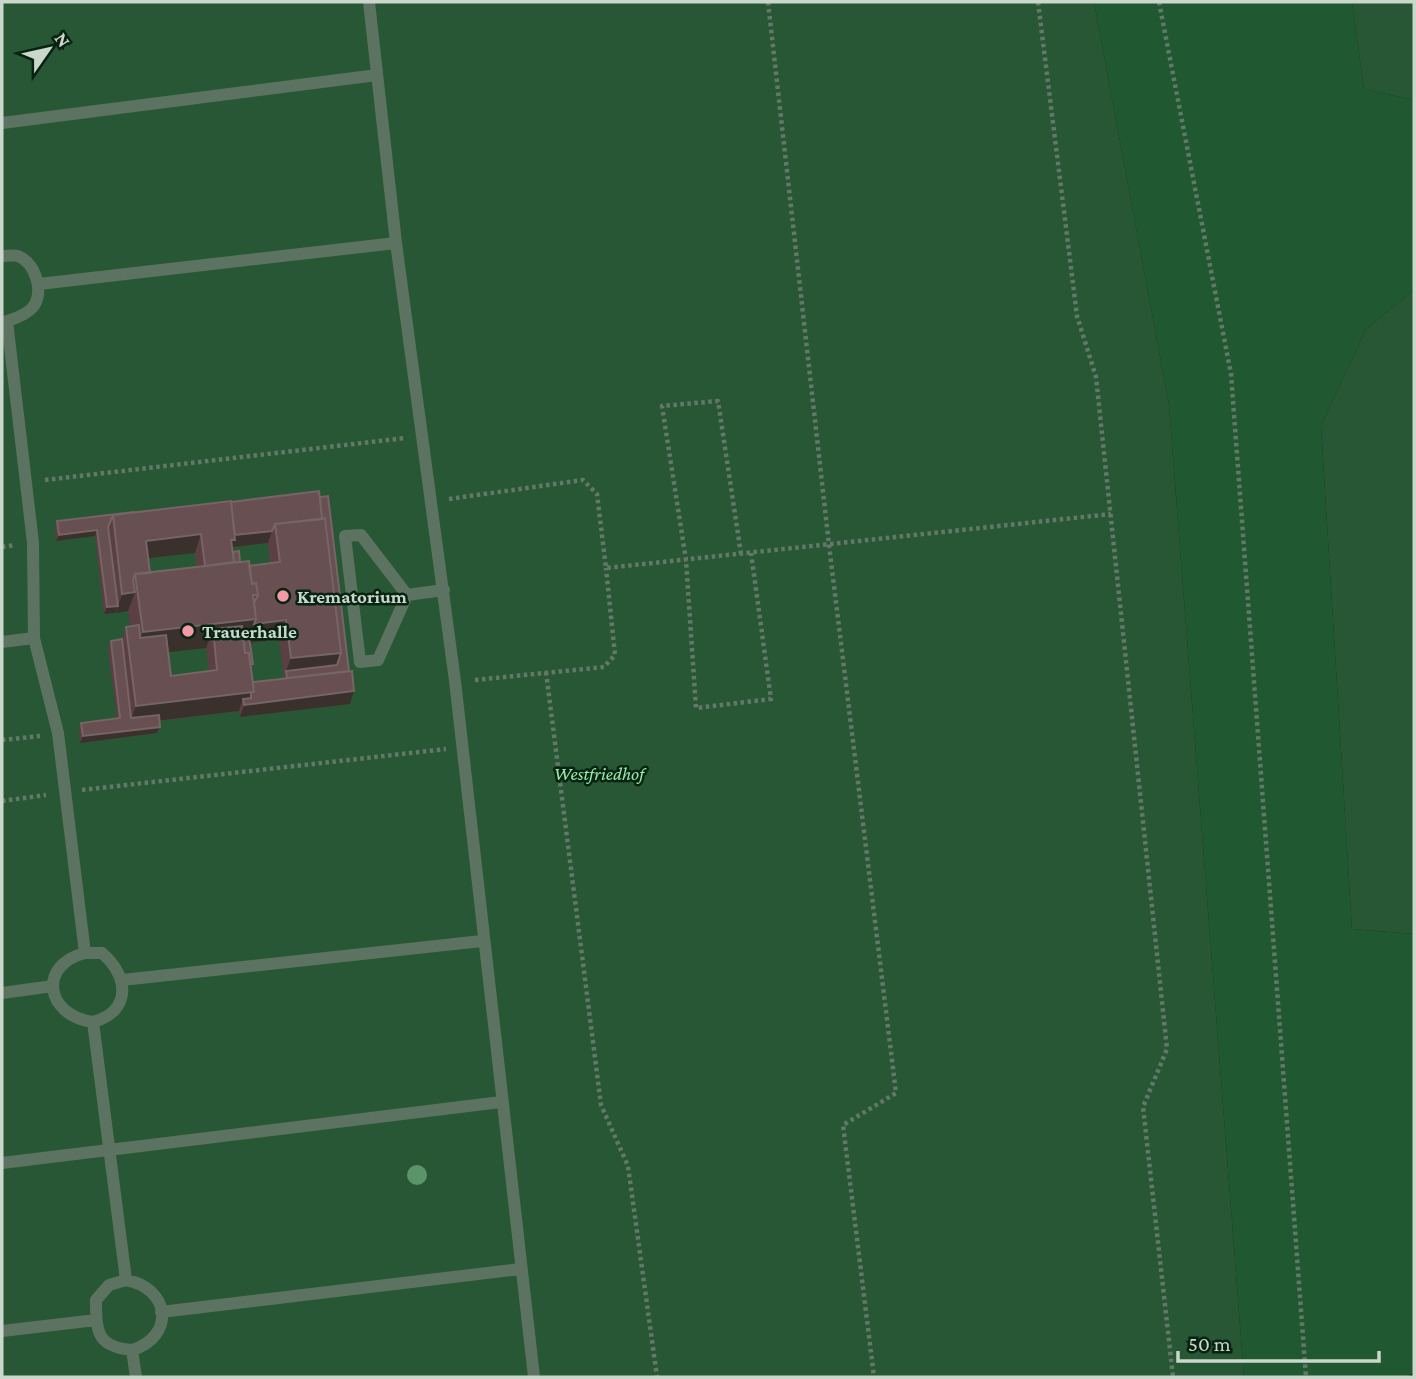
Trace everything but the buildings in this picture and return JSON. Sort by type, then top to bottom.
[{"type":"lane","points":[[369,2],[396,243],[455,681],[500,1102],[534,1377]]},
{"type":"lane","points":[[2,123],[377,75]]},
{"type":"lane","points":[[39,284],[396,243]]},
{"type":"lane","points":[[2,256],[18,256],[32,268],[39,284],[35,304],[22,316],[4,321],[33,543],[34,638],[58,733],[85,953]]},
{"type":"lane","points":[[361,535],[407,595],[378,660],[360,662],[345,536],[361,535]]},
{"type":"lane","points":[[407,595],[444,590]]},
{"type":"lane","points":[[2,642],[34,638]]},
{"type":"lane","points":[[122,980],[482,941]]},
{"type":"lane","points":[[85,953],[102,953],[115,965],[122,980],[120,1002],[108,1018],[93,1022],[73,1020],[59,1005],[53,986],[56,972],[69,957],[85,953]]},
{"type":"lane","points":[[2,993],[53,986]]},
{"type":"lane","points":[[93,1022],[126,1280]]},
{"type":"lane","points":[[2,1163],[500,1102]]},
{"type":"lane","points":[[162,1312],[520,1269]]},
{"type":"lane","points":[[126,1280],[144,1283],[158,1296],[162,1312],[161,1330],[148,1345],[132,1350],[114,1349],[99,1336],[96,1300],[109,1285],[126,1280]]},
{"type":"lane","points":[[2,1331],[96,1320]]},
{"type":"lane","points":[[132,1350],[136,1377]]},
{"type":"path","points":[[768,2],[829,545],[896,1093],[843,1125],[874,1377]]},
{"type":"path","points":[[1038,2],[1077,316],[1096,377],[1167,1049],[1143,1107],[1173,1377]]},
{"type":"path","points":[[1159,2],[1231,374],[1306,1377]]},
{"type":"path","points":[[741,554],[718,401],[662,406],[686,560],[696,708],[771,699],[751,553]]},
{"type":"path","points":[[26,482],[423,436]]},
{"type":"path","points":[[432,502],[583,480],[597,494],[615,655],[604,667],[455,681]]},
{"type":"path","points":[[606,568],[1111,514]]},
{"type":"path","points":[[546,673],[601,1105],[628,1166],[657,1377]]},
{"type":"path","points":[[2,740],[58,733]]},
{"type":"path","points":[[2,801],[461,747]]},
{"type":"green space","name":"Westfriedhof","points":[[2,2],[1094,2],[1169,405],[1244,1377],[2,1377]]},
{"type":"green space","points":[[1094,2],[1352,2],[1364,89],[1414,100],[1414,290],[1366,329],[1321,426],[1352,929],[1414,934],[1414,1373],[1405,1377],[1244,1377],[1169,405]]},
{"type":"green space","points":[[1352,2],[1414,2],[1414,100],[1364,89]]},
{"type":"green space","points":[[1414,290],[1414,934],[1352,929],[1321,426],[1366,329]]},
{"type":"place","name":"Krematorium","points":[[283,596]]},
{"type":"place","name":"Trauerhalle","points":[[188,631]]}]
